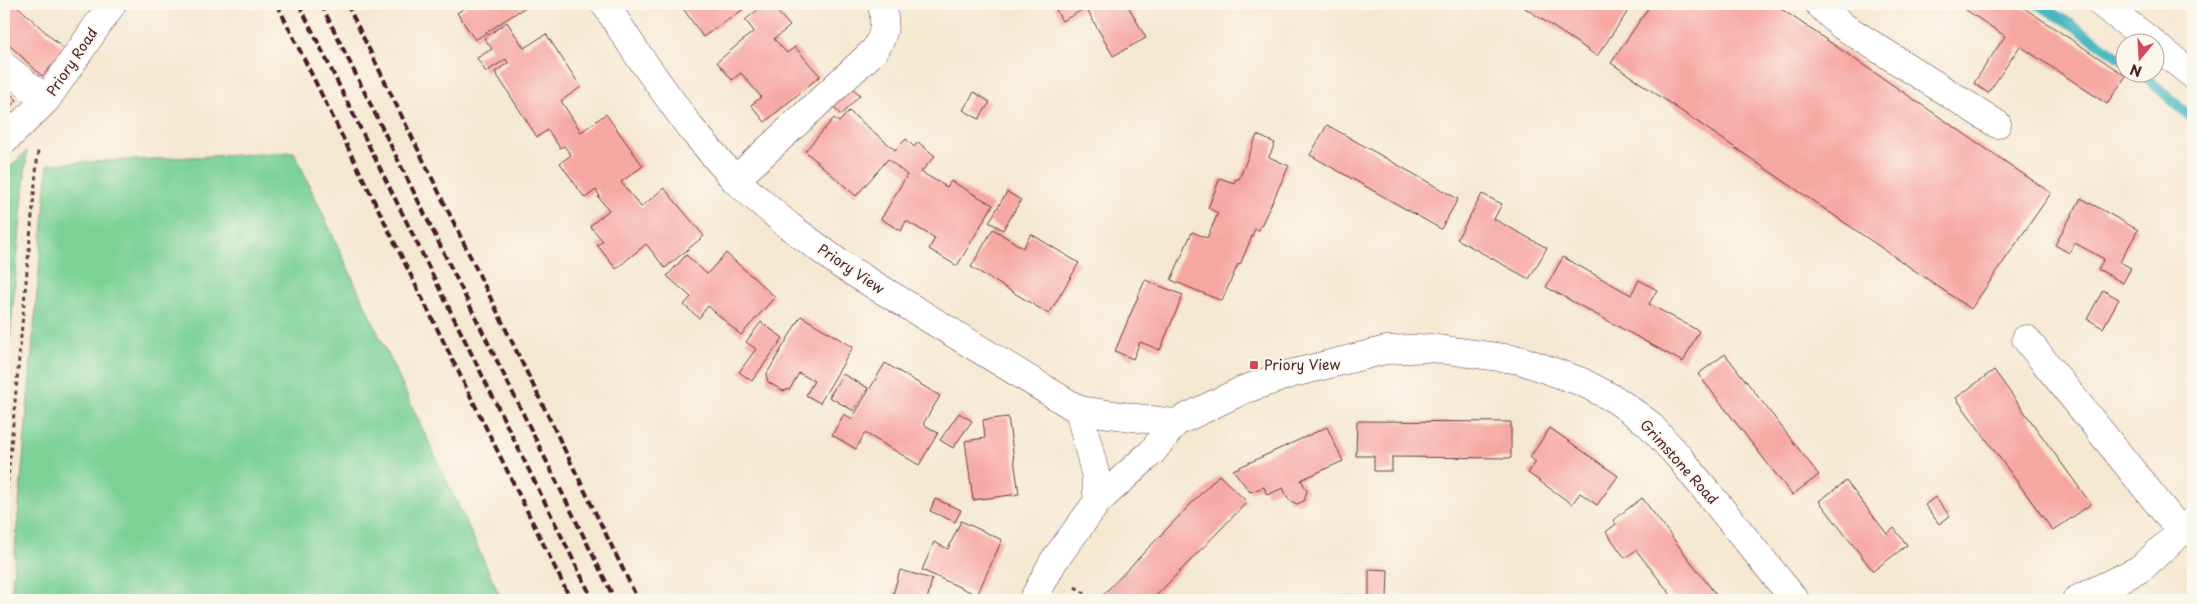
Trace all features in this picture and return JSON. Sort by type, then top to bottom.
[{"type":"street","name":"Priory Road","points":[[4,141],[38,109],[112,4]]},
{"type":"street","name":"Priory View","points":[[605,4],[636,52],[689,126],[735,180],[788,226],[843,266],[1079,410],[1175,423]]},
{"type":"street","points":[[735,180],[875,50],[884,30],[885,18],[882,4]]},
{"type":"street","points":[[1819,4],[1841,25],[1997,124]]},
{"type":"street","points":[[2102,4],[2139,32]]},
{"type":"street","points":[[2164,52],[2193,75]]},
{"type":"street","points":[[4,66],[38,109]]},
{"type":"street","points":[[2026,339],[2188,527],[2140,568],[2079,600]]},
{"type":"street","name":"Grimstone Road","points":[[1033,600],[1053,562],[1098,501],[1152,452],[1175,423],[1243,390],[1290,374],[1386,350],[1430,348],[1520,360],[1582,382],[1616,400],[1648,423],[1795,600]]},
{"type":"street","points":[[1079,410],[1094,473],[1098,501]]},
{"type":"path","points":[[4,522],[38,150],[38,109]]},
{"type":"green space","points":[[27,151],[4,404],[4,173]]},
{"type":"green space","points":[[294,152],[502,600],[11,600],[48,164]]},
{"type":"green space","points":[[1339,596],[1384,600],[1336,600]]},
{"type":"building","points":[[4,4],[15,4],[66,51],[42,76],[4,40]]},
{"type":"building","points":[[466,4],[530,4],[475,40],[457,13],[468,6]]},
{"type":"building","points":[[680,4],[751,4],[703,37]]},
{"type":"building","points":[[765,4],[771,4],[790,26],[774,39],[787,53],[795,47],[820,76],[765,122],[751,105],[761,97],[741,73],[732,80],[717,62],[754,31],[745,20]]},
{"type":"building","points":[[1053,4],[1127,4],[1146,38],[1113,56],[1086,8],[1062,21]]},
{"type":"building","points":[[1519,4],[1633,4],[1597,56]]},
{"type":"building","points":[[1651,4],[1774,4],[2051,193],[1971,309],[1611,63]]},
{"type":"building","points":[[1957,4],[2018,4],[2114,68],[2114,82],[2122,82],[2107,104],[2020,46],[1988,93],[1974,83],[2005,36]]},
{"type":"building","points":[[507,22],[524,48],[546,34],[581,87],[561,101],[581,132],[606,114],[643,166],[621,182],[641,207],[664,188],[704,236],[665,268],[646,244],[616,269],[597,245],[603,241],[590,226],[609,210],[598,197],[600,196],[596,190],[585,198],[560,163],[571,155],[564,146],[560,148],[548,130],[537,137],[495,72],[508,63],[506,59],[486,72],[477,58],[492,49],[484,38]]},
{"type":"building","points":[[849,85],[860,95],[841,115],[831,104]]},
{"type":"building","points":[[4,87],[17,100],[4,113]]},
{"type":"building","points":[[974,92],[990,102],[979,119],[963,110]]},
{"type":"building","points":[[849,111],[895,150],[906,139],[914,147],[918,142],[935,156],[921,172],[947,187],[951,181],[993,205],[957,266],[929,249],[935,238],[906,221],[901,231],[881,219],[907,175],[888,159],[856,196],[805,151],[834,118],[839,122]]},
{"type":"building","points":[[1327,125],[1458,199],[1441,229],[1310,155]]},
{"type":"building","points":[[1257,135],[1275,143],[1269,157],[1289,166],[1259,230],[1255,229],[1222,301],[1171,280],[1192,232],[1207,238],[1218,213],[1208,208],[1220,178],[1234,183],[1236,179],[1239,179]]},
{"type":"building","points":[[1007,192],[1021,200],[1003,230],[989,222]]},
{"type":"building","points":[[1482,194],[1502,204],[1494,219],[1547,248],[1529,279],[1457,239]]},
{"type":"building","points":[[2081,198],[2138,230],[2120,262],[2131,268],[2123,283],[2098,269],[2104,259],[2075,243],[2069,253],[2055,245]]},
{"type":"building","points":[[993,229],[1023,248],[1031,234],[1079,263],[1049,314],[971,267]]},
{"type":"building","points":[[726,253],[775,297],[741,335],[708,306],[699,318],[684,305],[691,297],[667,276],[686,255],[707,274]]},
{"type":"building","points":[[1563,257],[1631,295],[1639,280],[1657,290],[1649,304],[1699,331],[1683,362],[1546,287]]},
{"type":"building","points":[[1145,280],[1183,295],[1160,350],[1140,342],[1133,359],[1115,351]]},
{"type":"building","points":[[2103,290],[2119,299],[2103,328],[2087,319]]},
{"type":"building","points":[[801,316],[853,347],[820,403],[806,395],[814,381],[799,373],[790,389],[783,391],[768,382],[766,375]]},
{"type":"building","points":[[761,322],[783,338],[752,381],[739,372],[756,349],[746,342]]},
{"type":"building","points":[[1725,354],[1819,475],[1792,495],[1698,374]]},
{"type":"building","points":[[885,363],[940,396],[923,424],[938,433],[919,465],[865,433],[856,449],[832,435],[844,414],[852,419]]},
{"type":"building","points":[[1994,370],[2091,504],[2053,531],[1956,398]]},
{"type":"building","points":[[843,374],[868,388],[854,411],[829,397]]},
{"type":"building","points":[[959,413],[972,421],[953,448],[940,440]]},
{"type":"building","points":[[1008,417],[1019,494],[973,500],[965,441],[985,438],[983,420]]},
{"type":"building","points":[[1357,421],[1511,422],[1511,458],[1392,457],[1392,471],[1374,471],[1374,456],[1356,456]]},
{"type":"building","points":[[1327,427],[1343,461],[1301,480],[1307,491],[1304,501],[1297,504],[1289,500],[1283,488],[1267,495],[1264,487],[1250,492],[1233,470]]},
{"type":"building","points":[[1550,428],[1618,476],[1597,505],[1580,493],[1572,504],[1528,473],[1536,462],[1530,457]]},
{"type":"building","points":[[1219,475],[1247,502],[1220,530],[1152,600],[1104,600],[1100,598]]},
{"type":"building","points":[[1846,481],[1887,534],[1894,528],[1907,545],[1873,571],[1819,501]]},
{"type":"building","points":[[1935,497],[1950,516],[1939,524],[1925,505]]},
{"type":"building","points":[[1642,498],[1720,600],[1675,600],[1636,550],[1625,558],[1606,532],[1616,524],[1613,520]]},
{"type":"building","points":[[935,499],[961,510],[955,522],[930,511]]},
{"type":"building","points":[[961,521],[1002,540],[977,595],[922,570],[934,542],[948,549]]},
{"type":"building","points":[[1369,569],[1388,570],[1387,598],[1369,598]]},
{"type":"building","points":[[900,570],[932,579],[927,600],[892,598]]},
{"type":"waterway","points":[[2037,4],[2071,24],[2114,54]]},
{"type":"waterway","points":[[2151,82],[2193,119]]},
{"type":"railway","points":[[277,4],[571,600]]},
{"type":"railway","points":[[299,4],[593,600]]},
{"type":"railway","points":[[321,4],[615,600]]},
{"type":"railway","points":[[347,4],[638,600]]},
{"type":"place","name":"Priory View","points":[[1254,365]]}]
